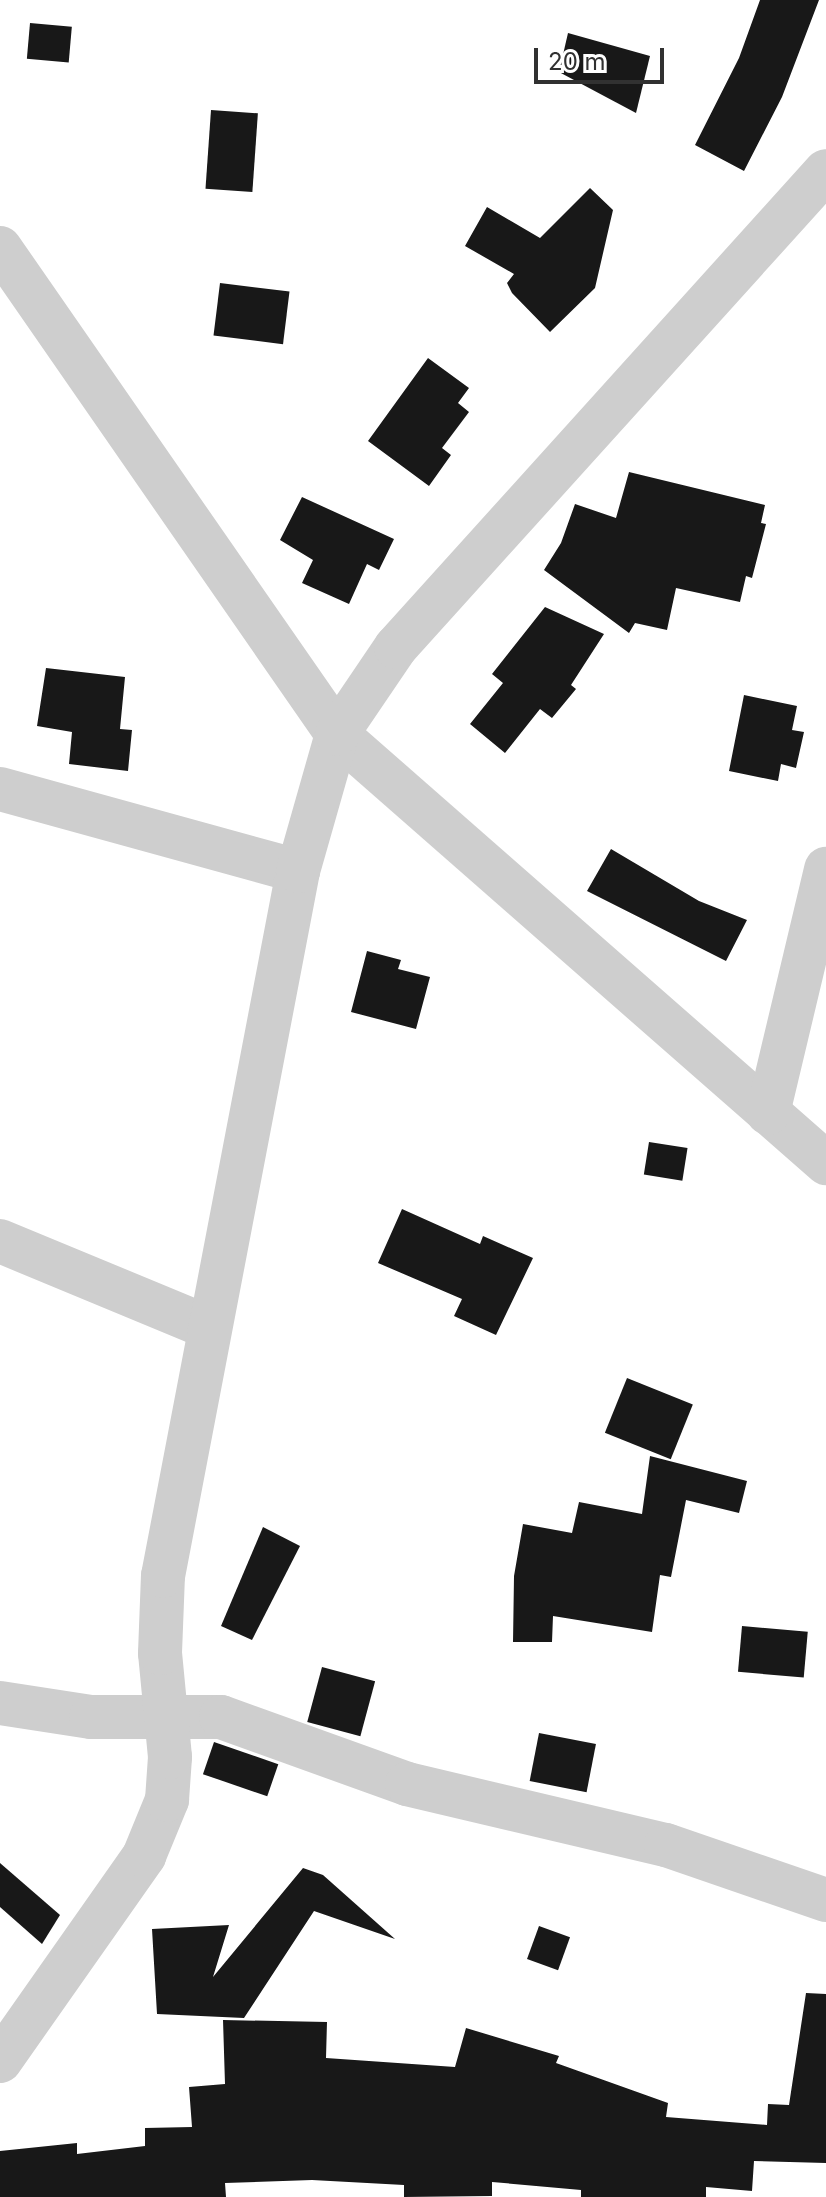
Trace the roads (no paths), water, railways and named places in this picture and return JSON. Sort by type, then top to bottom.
[{"type":"street","points":[[0,2061],[157,1829],[170,1778],[164,1715],[163,1576],[208,1327],[298,871],[337,734],[396,647],[826,171]]},
{"type":"street","points":[[0,248],[337,734],[826,1163]]},
{"type":"street","points":[[0,789],[298,871]]},
{"type":"street","points":[[768,1113],[826,869]]},
{"type":"street","points":[[0,1241],[208,1327]]},
{"type":"street","points":[[0,1703],[91,1717],[221,1717],[407,1784],[666,1845],[826,1900]]}]
